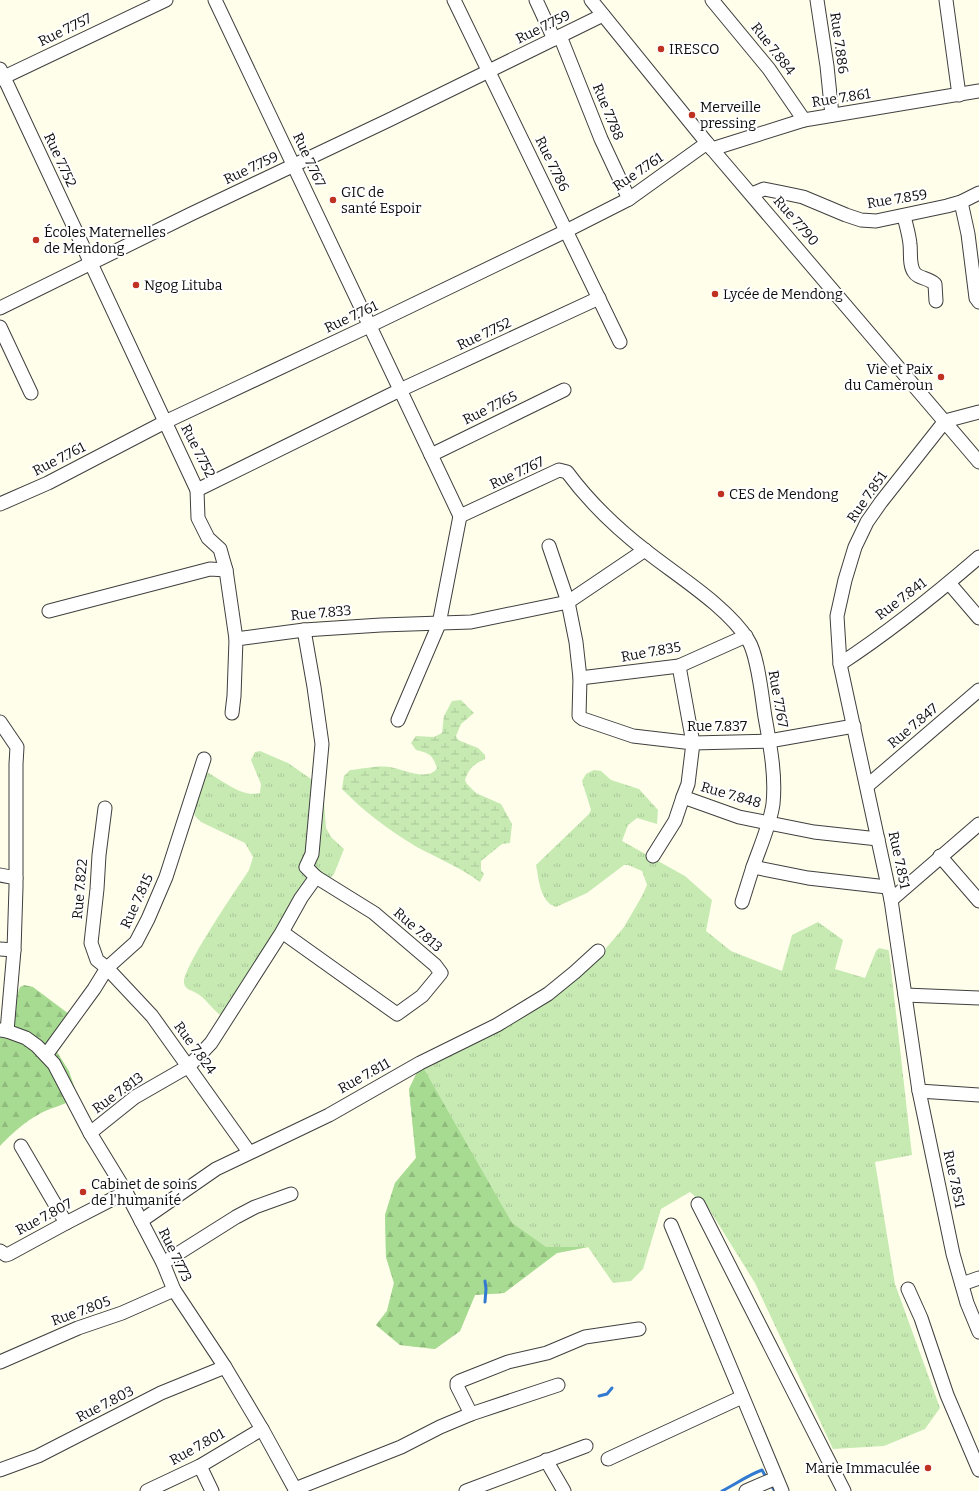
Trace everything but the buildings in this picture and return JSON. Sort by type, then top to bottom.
[{"type":"street","name":"Rue 7.757","points":[[1,75],[166,0]]},
{"type":"street","name":"Rue 7.767","points":[[215,0],[460,516],[559,470],[567,472],[601,513],[730,617],[749,641],[755,660],[769,741],[773,778],[773,805],[742,902]]},
{"type":"street","name":"Rue 7.786","points":[[454,0],[620,342]]},
{"type":"street","name":"Rue 7.788","points":[[536,0],[557,38],[629,199]]},
{"type":"street","name":"Rue 7.790","points":[[591,0],[710,146],[979,462]]},
{"type":"street","name":"Rue 7.884","points":[[712,0],[769,69],[804,120]]},
{"type":"street","name":"Rue 7.886","points":[[817,0],[827,66],[832,116]]},
{"type":"street","points":[[946,0],[959,95]]},
{"type":"street","name":"Rue 7.759","points":[[0,308],[603,15]]},
{"type":"street","name":"Rue 7.752","points":[[1,75],[197,490],[400,390],[599,298]]},
{"type":"street","name":"Rue 7.861","points":[[710,146],[804,120],[979,91]]},
{"type":"street","name":"Rue 7.761","points":[[0,504],[48,483],[165,422],[566,231],[629,199],[710,146]]},
{"type":"street","name":"Rue 7.859","points":[[752,194],[764,189],[803,197],[861,220],[876,221],[904,216],[961,202],[979,193]]},
{"type":"street","points":[[961,202],[968,234],[976,298],[979,302]]},
{"type":"street","points":[[904,216],[910,242],[912,268],[917,276],[927,278],[935,284],[936,301]]},
{"type":"street","points":[[0,327],[31,393]]},
{"type":"street","name":"Rue 7.765","points":[[431,455],[564,390]]},
{"type":"street","points":[[945,421],[979,412]]},
{"type":"street","name":"Rue 7.851","points":[[945,421],[882,502],[861,534],[845,580],[837,616],[840,664],[889,893],[919,1091],[953,1254],[967,1303],[979,1332]]},
{"type":"street","points":[[197,490],[198,518],[208,538],[220,549],[226,570],[236,639],[232,713]]},
{"type":"street","points":[[398,720],[439,624],[460,516]]},
{"type":"street","points":[[549,546],[568,602],[576,642],[580,678]]},
{"type":"street","name":"Rue 7.833","points":[[236,639],[304,630],[381,625],[471,622],[568,602],[645,550]]},
{"type":"street","name":"Rue 7.841","points":[[840,664],[864,648],[949,583],[979,557]]},
{"type":"street","points":[[48,611],[200,571],[210,569],[226,570]]},
{"type":"street","points":[[949,583],[979,618]]},
{"type":"street","points":[[304,630],[322,744],[312,854],[306,867],[316,877]]},
{"type":"street","name":"Rue 7.835","points":[[580,678],[680,666],[746,636]]},
{"type":"street","name":"Rue 7.848","points":[[680,666],[693,743],[688,784],[683,797],[739,817],[814,832],[878,839]]},
{"type":"street","name":"Rue 7.837","points":[[580,678],[579,716],[633,736],[693,743],[769,741],[854,726]]},
{"type":"street","name":"Rue 7.847","points":[[867,786],[979,690]]},
{"type":"street","points":[[0,722],[17,747],[14,950],[4,1030]]},
{"type":"street","name":"Rue 7.815","points":[[46,1055],[94,989],[107,968],[136,942],[148,919],[166,877],[204,759]]},
{"type":"street","points":[[654,856],[675,821],[683,797]]},
{"type":"street","name":"Rue 7.822","points":[[106,808],[99,855],[92,943],[97,960],[107,968]]},
{"type":"street","points":[[753,868],[889,893],[940,856],[979,824]]},
{"type":"street","points":[[940,856],[979,901]]},
{"type":"street","points":[[0,874],[16,878]]},
{"type":"street","name":"Rue 7.813","points":[[90,1133],[135,1097],[189,1066],[211,1043],[282,932],[300,898],[316,877],[374,913],[435,965],[441,973],[422,996],[397,1014],[282,932]]},
{"type":"street","points":[[0,949],[14,950]]},
{"type":"street","name":"Rue 7.811","points":[[141,1221],[209,1173],[249,1152],[329,1115],[420,1063],[497,1025],[548,994],[598,951]]},
{"type":"street","name":"Rue 7.824","points":[[107,968],[152,1016],[249,1152]]},
{"type":"street","points":[[905,995],[979,998]]},
{"type":"street","name":"Rue 7.773","points":[[4,1030],[26,1038],[54,1064],[90,1133],[126,1192],[163,1263],[174,1290],[225,1367],[262,1429],[295,1490]]},
{"type":"street","points":[[919,1091],[979,1095]]},
{"type":"street","points":[[21,1146],[66,1223]]},
{"type":"street","name":"Rue 7.807","points":[[1,1253],[9,1254],[126,1192]]},
{"type":"street","points":[[163,1263],[236,1217],[255,1207],[291,1194]]},
{"type":"street","points":[[698,1204],[844,1491]]},
{"type":"street","points":[[671,1225],[782,1491]]},
{"type":"street","points":[[962,1284],[979,1278]]},
{"type":"street","points":[[908,1289],[921,1318],[947,1395],[979,1470]]},
{"type":"street","name":"Rue 7.805","points":[[0,1362],[78,1328],[122,1313],[174,1290]]},
{"type":"street","points":[[471,1414],[457,1386],[457,1383],[460,1381],[508,1362],[547,1353],[585,1337],[639,1329]]},
{"type":"street","name":"Rue 7.803","points":[[0,1470],[38,1456],[161,1393],[225,1367]]},
{"type":"street","points":[[295,1490],[401,1447],[471,1414],[558,1385]]},
{"type":"street","points":[[608,1459],[742,1397]]},
{"type":"street","name":"Rue 7.801","points":[[147,1491],[200,1466],[262,1429]]},
{"type":"street","points":[[469,1491],[546,1460],[586,1446]]},
{"type":"street","points":[[546,1460],[564,1491]]},
{"type":"street","points":[[200,1466],[212,1491]]},
{"type":"street","points":[[746,1491],[776,1478]]},
{"type":"green space","points":[[461,700],[474,713],[461,724],[456,736],[458,740],[478,748],[485,755],[485,759],[470,769],[465,780],[476,793],[501,804],[512,824],[510,843],[502,844],[481,861],[481,870],[484,874],[480,882],[456,867],[415,846],[377,820],[342,789],[344,776],[350,770],[386,767],[415,774],[428,774],[433,772],[437,768],[432,757],[427,753],[416,750],[411,743],[416,736],[434,737],[442,733],[444,716],[452,701]]},
{"type":"green space","points":[[260,751],[288,763],[314,781],[324,801],[326,828],[331,837],[344,849],[334,874],[331,877],[322,878],[225,1018],[217,1013],[202,997],[187,989],[184,983],[192,961],[249,870],[253,857],[245,843],[201,822],[195,816],[193,807],[207,772],[239,791],[253,794],[260,793],[261,784],[251,760],[255,752]]},
{"type":"green space","points":[[594,770],[601,771],[611,780],[639,789],[658,810],[657,824],[637,818],[628,825],[622,841],[685,876],[712,900],[706,931],[731,951],[782,971],[792,935],[818,922],[843,940],[835,969],[865,978],[876,951],[879,948],[889,951],[912,1155],[875,1162],[895,1284],[940,1408],[925,1429],[884,1446],[833,1449],[755,1283],[709,1209],[690,1192],[661,1209],[643,1269],[631,1281],[613,1283],[588,1247],[557,1253],[504,1293],[475,1295],[460,1331],[435,1349],[400,1345],[376,1325],[387,1311],[394,1283],[386,1257],[385,1215],[395,1183],[416,1158],[409,1089],[421,1064],[596,960],[624,927],[647,885],[642,871],[628,865],[624,865],[587,893],[556,907],[543,895],[539,884],[536,865],[589,814],[591,810],[582,781],[586,774]]},
{"type":"green space","points":[[24,985],[33,987],[69,1014],[52,1039],[57,1052],[69,1071],[77,1095],[60,1106],[41,1113],[30,1120],[14,1132],[0,1146],[0,1024],[5,1025],[20,987]]},
{"type":"green space","points":[[421,1064],[512,1223],[546,1247],[588,1247],[557,1253],[504,1293],[475,1295],[460,1331],[435,1349],[400,1345],[376,1325],[387,1311],[394,1283],[386,1257],[385,1215],[395,1183],[416,1158],[409,1089]]},
{"type":"waterway","points":[[485,1281],[485,1302]]},
{"type":"waterway","points":[[599,1396],[607,1394],[612,1388]]},
{"type":"waterway","points":[[722,1491],[762,1470],[767,1479]]},
{"type":"waterway","points":[[770,1484],[775,1491]]},
{"type":"place","name":"IRESCO","points":[[661,49]]},
{"type":"place","name":"Merveille pressing","points":[[692,115]]},
{"type":"place","name":"GIC de santé Espoir","points":[[333,200]]},
{"type":"place","name":"Écoles Maternelles de Mendong","points":[[36,240]]},
{"type":"place","name":"Ngog Lituba","points":[[136,285]]},
{"type":"place","name":"Lycée de Mendong","points":[[715,294]]},
{"type":"place","name":"Vie et Paix du Cameroun","points":[[941,377]]},
{"type":"place","name":"CES de Mendong","points":[[721,494]]},
{"type":"place","name":"Cabinet de soins de l'humanité","points":[[83,1192]]},
{"type":"place","name":"Marie Immaculée","points":[[928,1468]]}]
